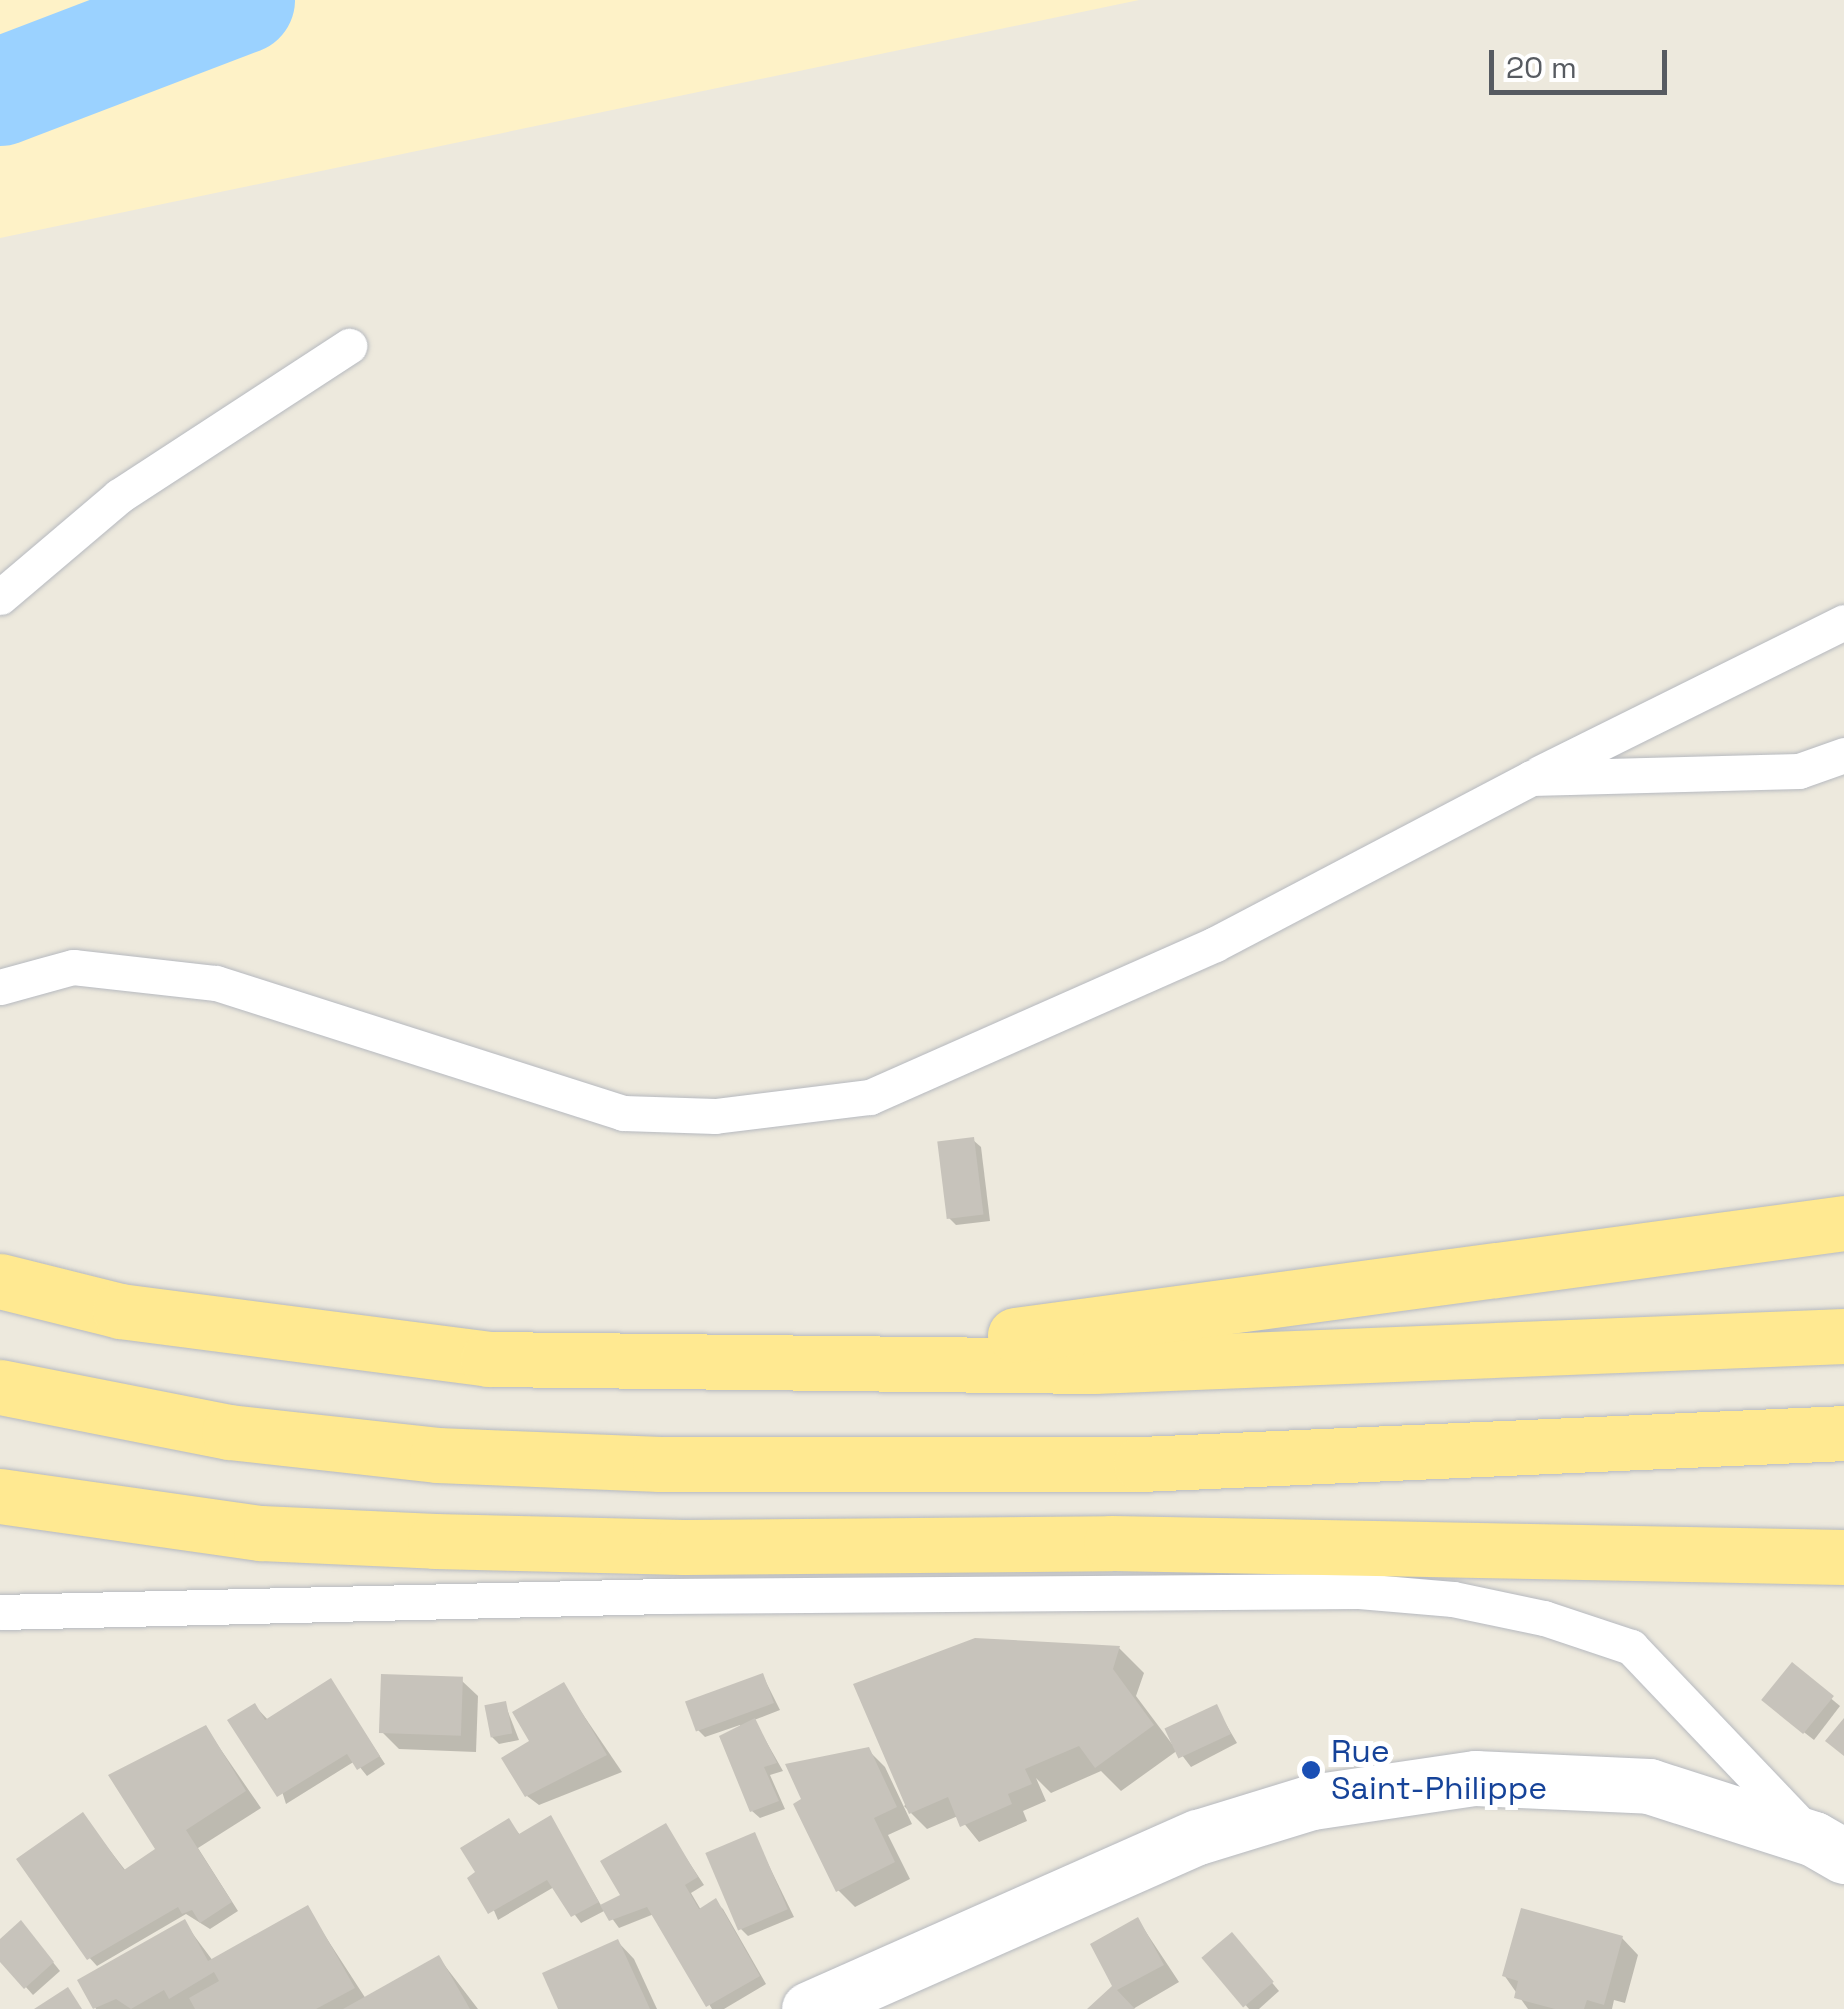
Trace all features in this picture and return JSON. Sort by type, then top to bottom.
[{"type":"highway","points":[[782,1360],[1163,1320],[1844,1222]]},
{"type":"highway","points":[[0,1281],[120,1311],[488,1359],[1094,1366],[1844,1336]]},
{"type":"highway","points":[[0,1387],[228,1432],[437,1455],[660,1464],[1142,1464],[1844,1433]]},
{"type":"highway","points":[[0,1496],[261,1533],[435,1541],[684,1547],[1111,1543],[1844,1557]]},
{"type":"main road","points":[[809,2009],[1198,1836],[1312,1802],[1475,1778],[1650,1786],[1829,1848]]},
{"type":"lane","points":[[0,597],[119,496],[350,346]]},
{"type":"lane","points":[[0,987],[73,967],[216,984],[623,1113],[716,1116],[870,1097],[1215,944],[1530,778],[1844,622]]},
{"type":"lane","points":[[1530,778],[1799,771],[1844,754]]},
{"type":"lane","points":[[0,1612],[666,1596],[1359,1591],[1453,1600],[1544,1618],[1631,1647],[1829,1848]]},
{"type":"sand","points":[[0,0],[1139,0],[0,238]]},
{"type":"building","points":[[974,1137],[984,1214],[947,1219],[937,1142]]},
{"type":"building","points":[[975,1638],[1120,1646],[1113,1669],[1154,1725],[1095,1768],[1079,1746],[1025,1769],[1032,1784],[1008,1794],[1012,1804],[960,1827],[948,1797],[909,1814],[853,1684]]},
{"type":"building","points":[[1792,1662],[1834,1696],[1803,1734],[1761,1700]]},
{"type":"building","points":[[763,1673],[774,1703],[696,1731],[685,1701]]},
{"type":"building","points":[[381,1674],[463,1677],[461,1736],[379,1733]]},
{"type":"building","points":[[331,1678],[380,1756],[357,1770],[347,1754],[277,1797],[227,1720],[255,1703],[265,1720]]},
{"type":"building","points":[[564,1682],[607,1755],[525,1797],[501,1758],[529,1741],[512,1712]]},
{"type":"building","points":[[506,1701],[512,1733],[491,1738],[484,1705]]},
{"type":"building","points":[[1217,1704],[1231,1734],[1178,1758],[1164,1729]]},
{"type":"building","points":[[755,1718],[777,1763],[764,1767],[779,1801],[750,1812],[719,1736]]},
{"type":"building","points":[[1844,1718],[1844,1756],[1825,1741]]},
{"type":"building","points":[[206,1725],[246,1791],[186,1830],[232,1902],[200,1923],[192,1910],[182,1914],[178,1907],[87,1960],[16,1859],[83,1812],[124,1870],[155,1849],[108,1775]]},
{"type":"building","points":[[869,1747],[897,1807],[874,1818],[895,1862],[836,1892],[793,1804],[801,1799],[785,1764]]},
{"type":"building","points":[[551,1815],[599,1902],[571,1917],[547,1880],[488,1914],[467,1878],[475,1872],[460,1848],[509,1818],[519,1834]]},
{"type":"building","points":[[666,1823],[698,1877],[685,1885],[699,1909],[716,1898],[760,1976],[706,2007],[647,1907],[609,1921],[600,1905],[620,1895],[600,1861]]},
{"type":"building","points":[[755,1832],[788,1909],[738,1930],[705,1853]]},
{"type":"building","points":[[308,1905],[355,1988],[316,2009],[195,2009],[189,1998],[219,1981],[214,1972],[169,1999],[164,1990],[131,2009],[116,1999],[93,2009],[77,1980],[185,1919],[208,1961]]},
{"type":"building","points":[[1521,1908],[1623,1936],[1604,2005],[1587,2000],[1584,2009],[1555,2009],[1514,1998],[1518,1981],[1502,1976]]},
{"type":"building","points":[[1138,1917],[1164,1965],[1117,1990],[1135,2009],[1087,2009],[1112,1986],[1090,1944]]},
{"type":"building","points":[[21,1920],[54,1962],[24,1989],[0,1962],[0,1939]]},
{"type":"building","points":[[1232,1932],[1274,1982],[1243,2008],[1201,1958]]},
{"type":"building","points":[[618,1939],[650,2009],[558,2009],[542,1973]]},
{"type":"building","points":[[439,1955],[470,2009],[343,2009]]},
{"type":"building","points":[[68,1987],[82,2009],[34,2009]]},
{"type":"waterway","points":[[0,92],[241,0]]},
{"type":"place","name":"Rue Saint-Philippe","points":[[1311,1770]]}]
